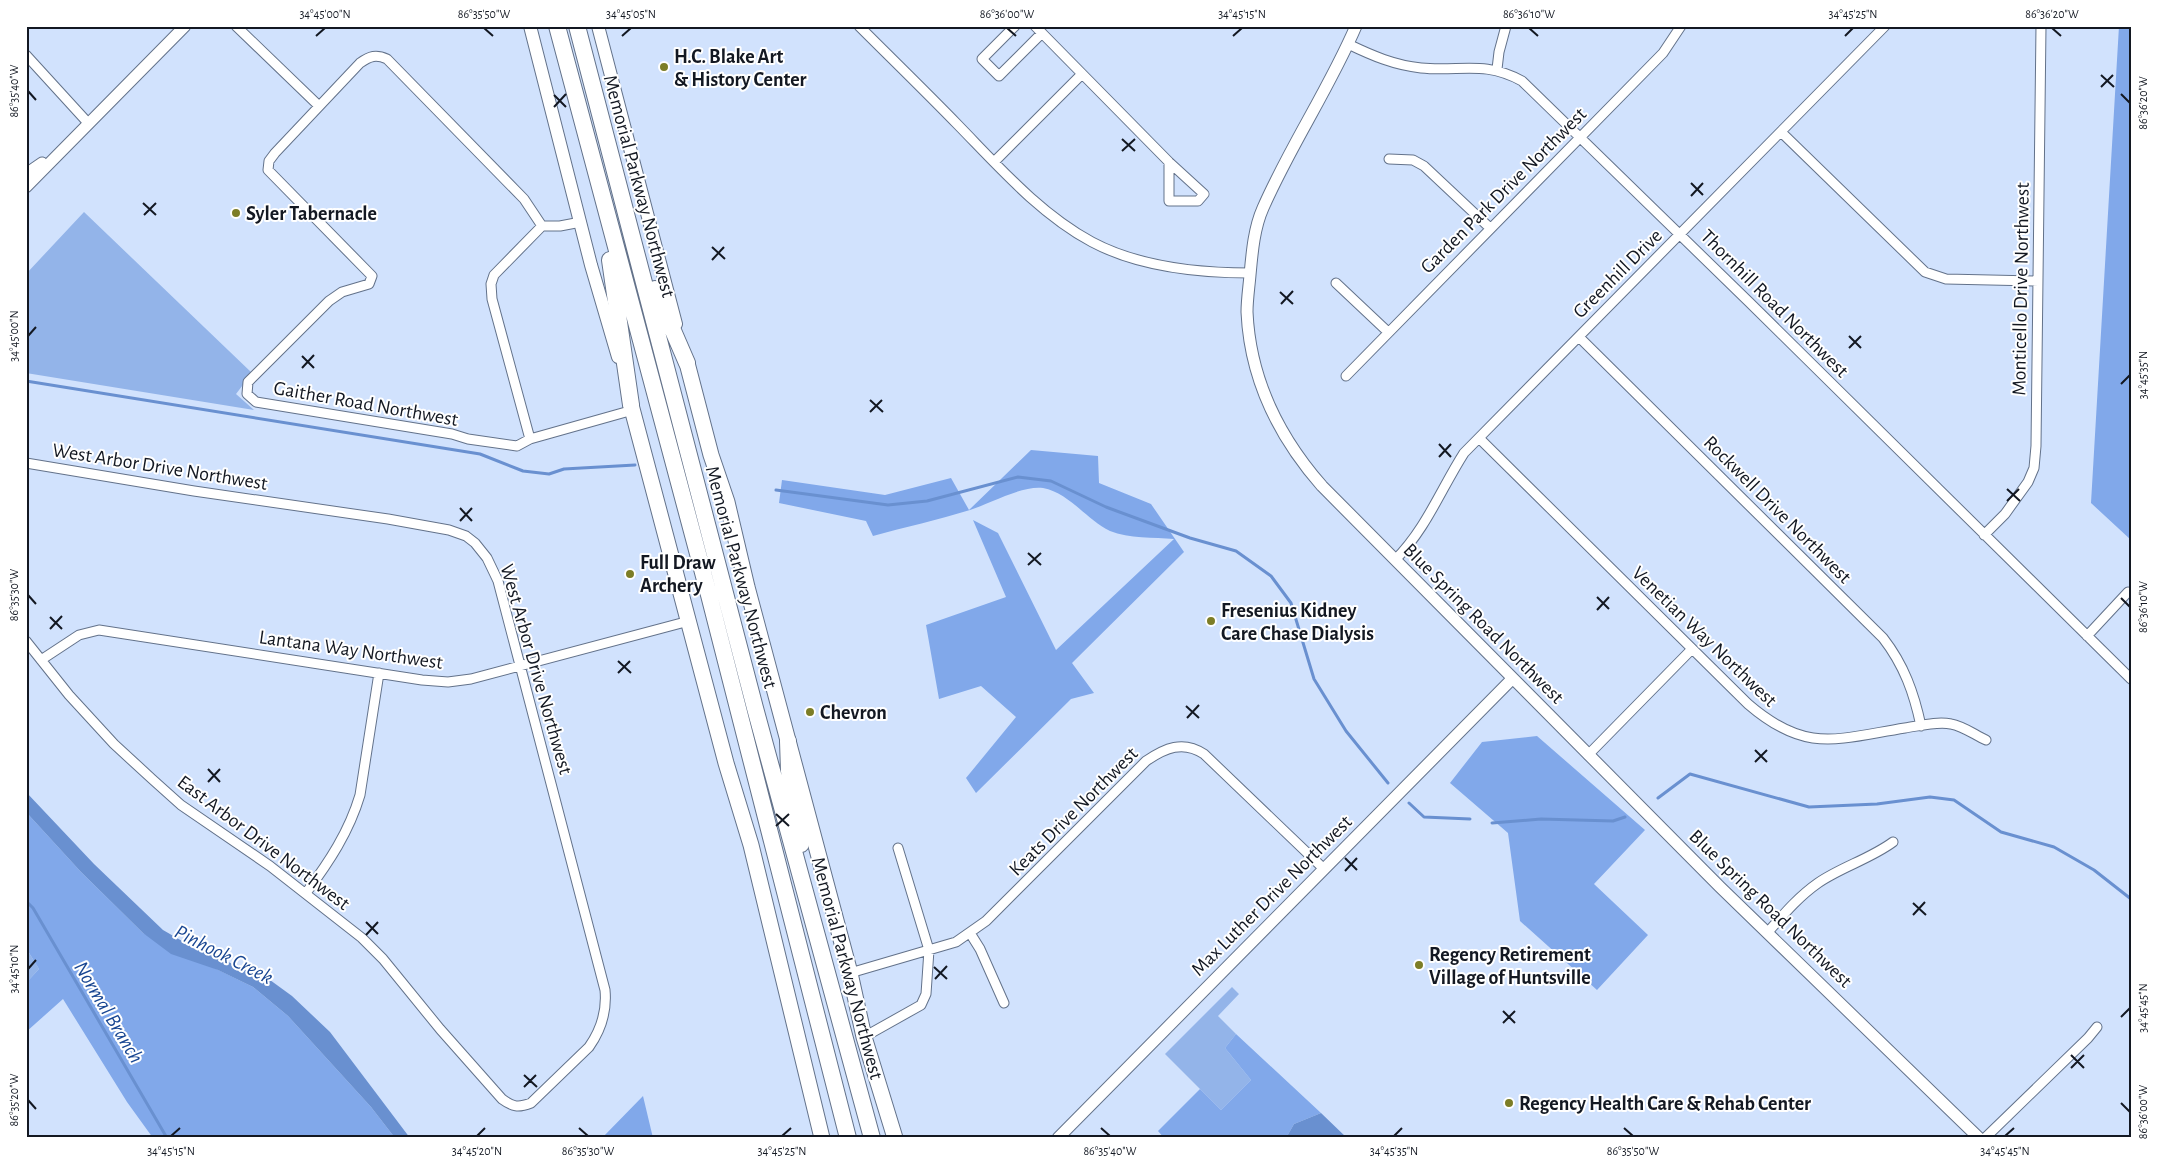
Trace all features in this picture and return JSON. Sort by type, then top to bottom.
[{"type":"highway","name":"Memorial Parkway Northwest","points":[[557,26],[706,585],[848,1138]]},
{"type":"highway","name":"Memorial Parkway Northwest","points":[[577,26],[755,708],[872,1138]]},
{"type":"highway","points":[[598,184],[632,407],[726,763],[752,845],[822,1138]]},
{"type":"highway","points":[[619,191],[662,309],[686,363],[711,455],[727,502],[850,973],[864,1037],[894,1138]]},
{"type":"highway","points":[[788,741],[789,771],[805,864],[804,891]]},
{"type":"main road","points":[[530,26],[591,265],[632,407]]},
{"type":"main road","points":[[598,26],[686,363]]},
{"type":"street","points":[[26,187],[184,26]]},
{"type":"street","points":[[236,26],[319,106]]},
{"type":"street","points":[[859,26],[994,162],[1056,219],[1093,243],[1130,257],[1177,268],[1215,273],[1250,273]]},
{"type":"street","points":[[1014,26],[982,59],[999,76],[1042,33]]},
{"type":"street","points":[[1035,26],[1169,162],[1204,194],[1198,201],[1169,200],[1169,162]]},
{"type":"street","name":"Blue Spring Road Northwest","points":[[1356,26],[1262,210],[1252,252],[1247,310],[1248,330],[1260,379],[1279,427],[1303,464],[1512,679],[1979,1138]]},
{"type":"street","points":[[1497,69],[1499,52],[1506,26]]},
{"type":"street","name":"Garden Park Drive Northwest","points":[[1346,376],[1663,53],[1681,26]]},
{"type":"street","name":"Greenhill Drive","points":[[1395,560],[1416,537],[1460,460],[1479,438],[1885,26]]},
{"type":"street","name":"Monticello Drive Northwest","points":[[1984,535],[2021,494],[2034,468],[2036,446],[2041,26]]},
{"type":"street","name":"Thornhill Road Northwest","points":[[1348,44],[1396,65],[1424,68],[1480,67],[1497,69],[1522,81],[1581,136],[2131,679]]},
{"type":"street","points":[[26,55],[89,124]]},
{"type":"street","name":"Gaither Road Northwest","points":[[542,226],[524,199],[388,59],[379,55],[369,57],[360,63],[275,152],[269,161],[268,170],[372,276],[369,284],[342,292],[329,301],[248,382],[247,394],[256,402],[516,446],[632,407]]},
{"type":"street","points":[[994,162],[1082,74]]},
{"type":"street","points":[[1781,132],[1925,272],[1946,279],[2038,281]]},
{"type":"street","points":[[26,174],[72,141]]},
{"type":"street","points":[[1389,159],[1413,160],[1424,166],[1490,228]]},
{"type":"street","points":[[530,440],[492,299],[491,284],[494,274],[542,226],[560,226],[581,222]]},
{"type":"street","points":[[1336,283],[1388,332]]},
{"type":"street","name":"Rockwell Drive Northwest","points":[[1579,337],[1883,638],[1896,654],[1908,678],[1921,726]]},
{"type":"street","name":"Venetian Way Northwest","points":[[1479,438],[1764,719],[1790,733],[1828,741],[1921,726],[1951,724],[1986,740]]},
{"type":"street","name":"West Arbor Drive Northwest","points":[[26,463],[449,530],[466,536],[482,550],[498,581],[593,940],[606,1001],[599,1030],[589,1047],[530,1104],[524,1106]]},
{"type":"street","points":[[2087,636],[2128,592]]},
{"type":"street","name":"Lantana Way Northwest","points":[[41,660],[79,635],[99,630],[422,680],[448,682],[472,679],[689,621]]},
{"type":"street","name":"East Arbor Drive Northwest","points":[[26,641],[69,695],[114,744],[182,805],[270,866],[342,921],[383,959],[502,1099],[518,1108],[524,1106]]},
{"type":"street","points":[[1588,755],[1692,649]]},
{"type":"street","points":[[306,893],[343,839],[360,795],[379,673]]},
{"type":"street","name":"Max Luther Drive Northwest","points":[[1058,1138],[1512,679]]},
{"type":"street","name":"Keats Drive Northwest","points":[[850,973],[956,942],[970,933],[1011,897],[1146,761],[1161,750],[1172,746],[1195,748],[1204,754],[1324,868]]},
{"type":"street","points":[[1768,932],[1793,904],[1818,883],[1836,872],[1879,852],[1893,842]]},
{"type":"street","points":[[864,1037],[921,1005],[926,994],[929,950],[898,848]]},
{"type":"street","points":[[970,933],[980,949],[1004,1003]]},
{"type":"street","points":[[1985,1138],[2097,1027]]},
{"type":"shaded area","points":[[2119,26],[2131,26],[2131,540],[2091,503]]},
{"type":"shaded area","points":[[84,212],[252,373],[236,394],[254,410],[26,373],[26,274]]},
{"type":"shaded area","points":[[1031,450],[1098,456],[1099,483],[1151,504],[1184,552],[1072,663],[1094,693],[1071,699],[976,793],[966,778],[1016,717],[981,686],[939,699],[926,625],[1006,597],[973,520],[998,533],[1056,650],[1174,539],[1133,537],[1117,534],[1101,526],[1061,495],[1043,488],[1026,489],[1016,492],[978,507],[958,514],[873,536],[866,521],[779,503],[782,480],[885,495],[951,478],[969,510]]},
{"type":"shaded area","points":[[1537,736],[1645,830],[1594,884],[1648,935],[1597,990],[1520,921],[1508,833],[1450,783],[1482,742]]},
{"type":"shaded area","points":[[26,792],[94,864],[163,930],[189,945],[270,980],[292,996],[330,1032],[410,1138],[395,1138],[371,1107],[288,1016],[253,987],[218,970],[171,954],[143,933],[81,872],[26,812]]},
{"type":"shaded area","points":[[26,812],[81,872],[143,933],[253,987],[288,1016],[371,1107],[395,1138],[153,1138],[127,1102],[63,999],[26,1032],[26,983],[39,969],[26,948]]},
{"type":"shaded area","points":[[26,948],[39,969],[26,983]]},
{"type":"shaded area","points":[[1232,987],[1239,994],[1218,1016],[1236,1034],[1225,1048],[1251,1080],[1221,1110],[1165,1054]]},
{"type":"shaded area","points":[[1236,1034],[1321,1113],[1294,1124],[1286,1138],[1164,1138],[1158,1131],[1200,1089],[1221,1110],[1251,1080],[1225,1048]]},
{"type":"shaded area","points":[[643,1096],[653,1138],[602,1138]]},
{"type":"shaded area","points":[[1321,1113],[1347,1138],[1286,1138],[1294,1124]]},
{"type":"waterway","points":[[26,381],[480,454],[523,471],[549,474],[564,469],[635,465]]},
{"type":"waterway","points":[[776,490],[888,505],[927,501],[1018,477],[1051,481],[1106,507],[1190,538],[1236,551],[1271,576],[1291,603],[1314,679],[1346,731],[1388,783]]},
{"type":"waterway","points":[[1658,798],[1690,774],[1809,807],[1877,804],[1930,797],[1954,800],[2001,832],[2054,847],[2094,870],[2131,899]]},
{"type":"waterway","points":[[1409,803],[1424,817],[1470,819]]},
{"type":"waterway","points":[[1492,823],[1541,819],[1613,821],[1625,817]]},
{"type":"waterway","name":"Normal Branch","points":[[26,901],[33,908],[167,1138]]},
{"type":"place","name":"H.C. Blake Art & History Center","points":[[664,67]]},
{"type":"place","name":"Syler Tabernacle","points":[[236,213]]},
{"type":"place","name":"Full Draw Archery","points":[[630,574]]},
{"type":"place","name":"Fresenius Kidney Care Chase Dialysis","points":[[1211,621]]},
{"type":"place","name":"Chevron","points":[[810,712]]},
{"type":"place","name":"Regency Retirement Village of Huntsville","points":[[1419,965]]},
{"type":"place","name":"Regency Health Care & Rehab Center","points":[[1509,1103]]},
{"type":"water label","name":"Pinhook Creek","points":[[224,954]]}]
